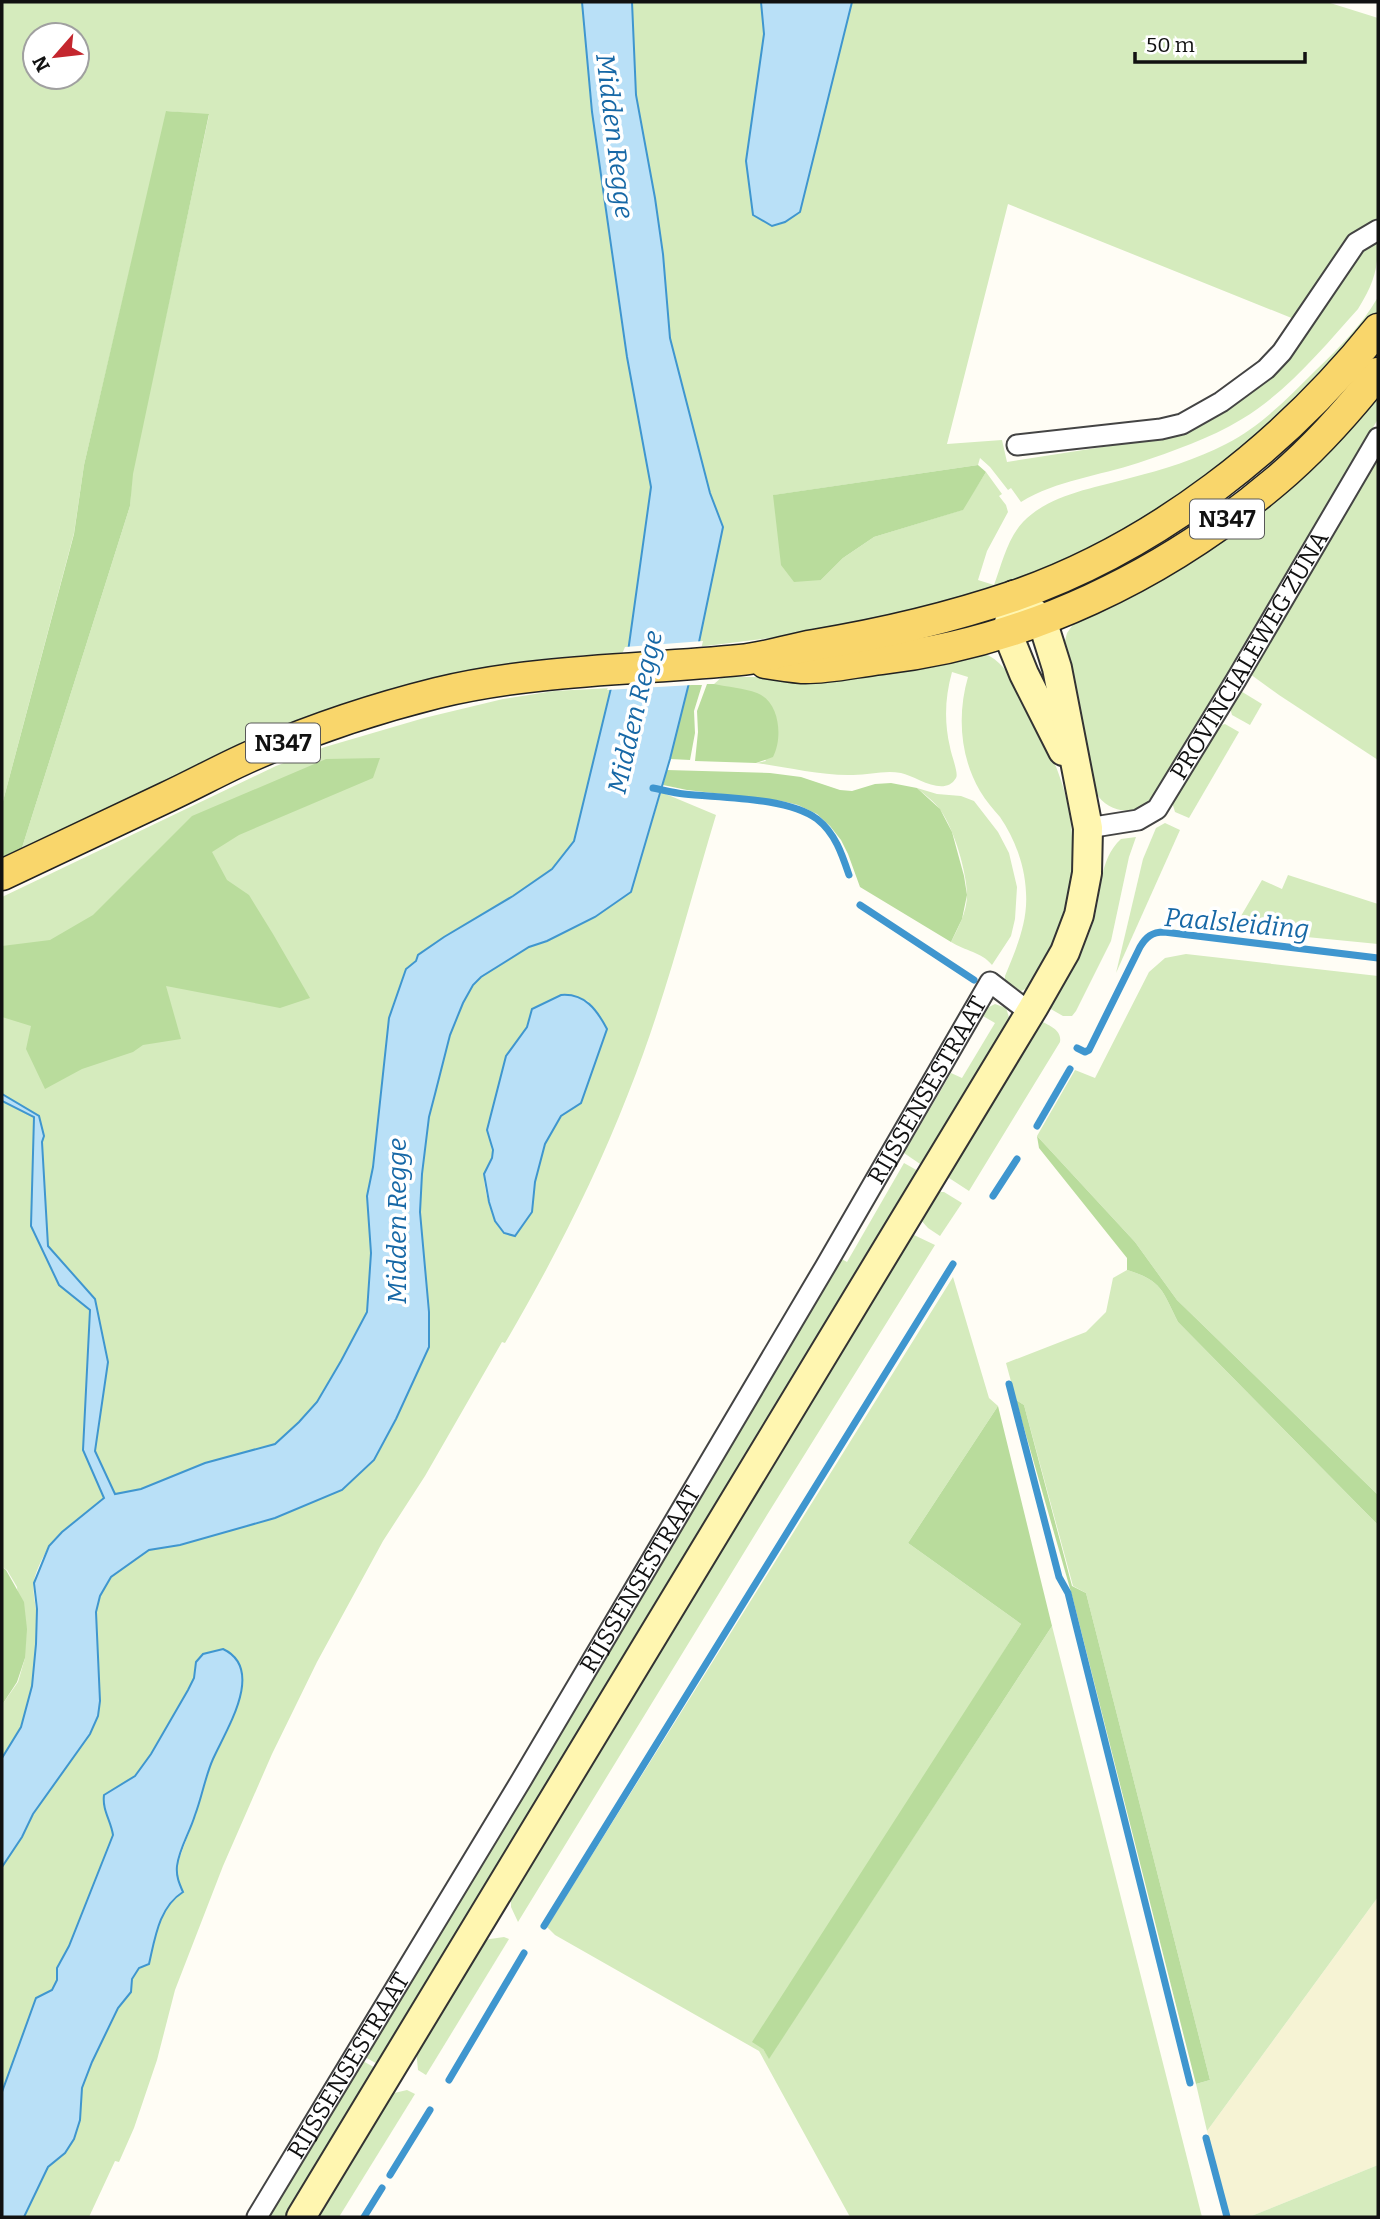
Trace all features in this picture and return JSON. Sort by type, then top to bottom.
[{"type":"main road","name":"N347","points":[[2,874],[248,757],[302,735],[385,707],[441,692],[513,679],[730,661],[860,637],[1014,596],[1119,548],[1220,483],[1251,460],[1313,403],[1378,329]]},
{"type":"main road","name":"N347","points":[[730,661],[803,668],[912,656],[1007,632],[1096,598],[1150,569],[1232,515],[1276,481],[1312,448],[1378,373]]},
{"type":"main road","points":[[1007,632],[1014,596],[1042,620]]},
{"type":"main road","name":"RIJSSENSESTRAAT","points":[[301,2217],[1065,952],[1079,915],[1086,884],[1088,828],[1057,668],[1042,620]]},
{"type":"main road","name":"RIJSSENSESTRAAT","points":[[1007,632],[1024,674],[1078,780]]},
{"type":"street","points":[[1017,445],[1161,429],[1182,424],[1221,402],[1266,369],[1283,352],[1356,243],[1378,230]]},
{"type":"street","name":"PROVINCIALEWEG ZUNA","points":[[1088,828],[1132,822],[1157,809],[1237,680],[1378,438]]},
{"type":"street","name":"RIJSSENSESTRAAT","points":[[257,2217],[529,1767],[990,982],[1020,1005],[1033,1008]]},
{"type":"shaded area","points":[[1378,1897],[1378,2165],[1249,2217],[1229,2217],[1207,2131]]},
{"type":"green space","points":[[2,2],[582,2],[592,112],[627,357],[651,487],[628,652],[551,658],[496,666],[415,685],[21,851],[130,506],[132,474],[209,115],[167,111],[84,465],[74,533],[2,805]]},
{"type":"green space","points":[[632,2],[761,2],[764,34],[746,161],[753,214],[837,59],[852,2],[1327,2],[1378,18],[1378,221],[1294,319],[1008,204],[947,444],[1002,440],[1007,462],[1160,438],[1250,391],[1358,253],[1378,239],[1374,276],[1358,309],[1304,368],[1258,408],[1217,433],[1138,463],[1049,488],[1021,502],[1011,488],[1008,490],[980,458],[978,465],[774,495],[821,580],[843,558],[874,537],[962,510],[986,472],[1002,494],[999,496],[1008,512],[987,551],[978,580],[994,585],[1013,536],[1034,512],[1059,498],[1191,459],[1239,437],[1274,411],[1333,353],[1357,327],[1378,297],[1378,316],[1328,377],[1153,520],[1001,590],[872,625],[698,647],[723,527],[710,493],[670,338],[663,254],[636,95]]},
{"type":"green space","points":[[166,111],[209,114],[133,474],[130,506],[21,851],[2,860],[2,805],[74,534],[84,465]]},
{"type":"green space","points":[[1378,385],[1378,419],[1172,771],[1155,794],[1140,807],[1119,810],[1106,804],[1096,793],[1064,674],[1062,652],[1067,633],[1079,616]]},
{"type":"green space","points":[[1378,453],[1378,760],[1250,674]]},
{"type":"green space","points":[[978,465],[986,472],[963,510],[874,537],[843,558],[821,580],[794,582],[781,565],[773,495]]},
{"type":"green space","points":[[983,653],[1000,664],[1017,687],[1055,765],[1066,796],[1070,819],[1072,866],[1063,913],[1036,978],[1030,986],[1021,991],[1005,981],[1005,976],[1025,914],[1024,873],[1010,834],[980,791],[968,764],[962,736],[962,706],[968,677],[952,672],[946,709],[950,747],[957,776],[951,784],[944,786],[895,772],[841,775],[756,763],[766,761],[714,684],[722,677],[809,677]]},
{"type":"green space","points":[[707,684],[757,693],[771,704],[778,731],[773,757],[756,763],[695,761],[697,711]]},
{"type":"green space","points":[[688,685],[702,685],[694,711],[695,733],[690,760],[670,759]]},
{"type":"green space","points":[[611,688],[574,841],[552,869],[444,937],[418,955],[416,961],[406,969],[389,1018],[373,1167],[367,1196],[371,1253],[367,1312],[317,1402],[295,1427],[275,1444],[205,1463],[141,1489],[115,1494],[95,1451],[108,1362],[95,1299],[48,1246],[42,1142],[44,1136],[39,1116],[2,1094],[2,897],[276,766],[325,747],[424,718],[503,699],[554,691]]},
{"type":"green space","points":[[1239,690],[1262,704],[1250,725],[1232,715],[1230,708]]},
{"type":"green space","points":[[1225,724],[1239,732],[1189,818],[1175,812],[1172,802],[1219,726]]},
{"type":"green space","points":[[380,758],[373,778],[239,835],[212,852],[227,880],[249,895],[310,998],[280,1008],[166,986],[181,1039],[143,1045],[133,1052],[82,1069],[45,1089],[26,1049],[31,1026],[2,1017],[2,946],[50,940],[93,915],[192,816],[326,759]]},
{"type":"green space","points":[[667,770],[770,773],[801,777],[840,790],[852,791],[875,784],[891,783],[917,788],[940,809],[952,832],[964,876],[967,895],[962,919],[951,942],[860,887],[841,840],[817,814],[782,801],[663,785]]},
{"type":"green space","points":[[917,788],[974,801],[998,832],[1009,853],[1017,887],[1015,919],[1011,936],[992,965],[983,957],[951,942],[962,920],[967,901],[962,863],[946,819],[936,805]]},
{"type":"green space","points":[[661,792],[716,815],[653,1026],[601,1158],[539,1283],[425,1476],[383,1541],[317,1662],[272,1754],[223,1866],[175,1990],[157,2060],[134,2128],[119,2162],[115,2161],[89,2217],[24,2217],[48,2167],[65,2153],[74,2139],[82,2102],[82,2088],[92,2062],[118,2008],[131,1992],[132,1979],[165,1910],[183,1892],[177,1877],[177,1865],[213,1758],[238,1705],[242,1678],[240,1665],[223,1649],[203,1654],[196,1662],[194,1678],[162,1738],[135,1776],[104,1795],[104,1806],[113,1835],[69,1946],[57,1968],[57,1980],[52,1990],[36,1998],[2,2092],[2,1867],[22,1837],[33,1814],[90,1734],[98,1716],[100,1701],[96,1612],[100,1596],[111,1577],[149,1550],[276,1518],[342,1490],[374,1460],[429,1347],[429,1312],[420,1212],[422,1174],[429,1117],[450,1035],[463,1003],[481,977],[529,947],[595,917],[631,892]],"holes":[[[572,995],[588,1001],[607,1029],[581,1103],[561,1115],[545,1144],[535,1182],[532,1212],[514,1236],[506,1234],[500,1229],[493,1215],[484,1177],[492,1155],[490,1119],[506,1056],[527,1027],[532,1009],[558,997]]]},
{"type":"green space","points":[[1165,823],[1180,830],[1116,973],[1143,859],[1156,828]]},
{"type":"green space","points":[[1136,837],[1129,857],[1111,941],[1076,1011],[1072,1016],[1063,1016],[1049,1008],[1090,932],[1108,857],[1121,839]]},
{"type":"green space","points":[[1288,875],[1378,904],[1378,944],[1276,934],[1241,916],[1262,880],[1282,889]]},
{"type":"green space","points":[[1186,954],[1378,976],[1378,1495],[1177,1300],[1135,1242],[1037,1136],[1075,1070],[1095,1078],[1149,972],[1165,958]]},
{"type":"green space","points":[[995,1004],[1006,1008],[1010,1020],[923,1166],[904,1153],[951,1073],[962,1078],[995,1023],[983,1016],[987,1008]]},
{"type":"green space","points":[[1041,1021],[1057,1031],[1060,1042],[969,1191],[946,1176]]},
{"type":"green space","points":[[2,1101],[34,1117],[31,1226],[59,1285],[90,1310],[83,1450],[105,1498],[53,1540],[38,1569],[34,1587],[36,1656],[31,1693],[21,1728],[2,1758],[2,1705],[18,1682],[25,1658],[17,1587],[7,1570],[2,1567]]},
{"type":"green space","points":[[1037,1136],[1135,1242],[1177,1300],[1378,1495],[1378,1525],[1178,1322],[1160,1288],[1148,1278],[1127,1270],[1127,1258],[1039,1148]]},
{"type":"green space","points":[[904,1163],[920,1172],[379,2065],[365,2057],[840,1258],[847,1262]]},
{"type":"green space","points":[[936,1192],[944,1192],[962,1203],[940,1236],[920,1219]]},
{"type":"green space","points":[[914,1235],[935,1245],[518,1922],[511,1907],[511,1894]]},
{"type":"green space","points":[[1127,1270],[1148,1278],[1160,1288],[1178,1322],[1378,1525],[1378,1897],[1207,2131],[1196,2084],[1210,2080],[1086,1593],[1073,1586],[1024,1405],[1016,1400],[1006,1363],[1086,1332],[1106,1312],[1113,1278]]},
{"type":"green space","points":[[953,1277],[989,1398],[998,1406],[908,1543],[1021,1624],[926,1775],[763,2049],[769,2058],[1052,1626],[1202,2217],[850,2217],[759,2051],[555,1935],[547,1927]]},
{"type":"green space","points":[[1016,1400],[1024,1405],[1072,1586],[1086,1593],[1210,2080],[1196,2084],[1073,1599]]},
{"type":"green space","points":[[998,1406],[1052,1626],[769,2059],[763,2049],[752,2042],[1021,1624],[908,1543]]},
{"type":"green space","points":[[2,1567],[24,1602],[27,1629],[25,1658],[17,1682],[2,1705]]},
{"type":"green space","points":[[504,1937],[509,1939],[426,2075],[418,2070],[416,2049],[483,1940]]},
{"type":"green space","points":[[363,2061],[377,2069],[288,2217],[267,2217]]},
{"type":"green space","points":[[407,2090],[415,2094],[339,2217],[316,2217],[390,2094]]},
{"type":"green space","points":[[1378,2165],[1378,2217],[1249,2217]]},
{"type":"water","name":"Midden Regge","points":[[582,2],[632,2],[636,95],[663,254],[670,338],[710,493],[723,527],[698,647],[670,759],[631,892],[595,917],[529,947],[481,977],[463,1003],[450,1035],[429,1117],[422,1174],[420,1212],[429,1312],[429,1347],[374,1460],[342,1490],[275,1518],[180,1545],[149,1550],[111,1577],[100,1596],[96,1612],[100,1701],[98,1716],[90,1734],[33,1814],[22,1837],[2,1867],[2,1758],[21,1727],[32,1686],[37,1609],[34,1583],[49,1546],[104,1498],[83,1450],[90,1310],[59,1285],[31,1226],[34,1117],[2,1101],[2,1094],[39,1116],[44,1136],[42,1142],[48,1246],[95,1299],[108,1362],[95,1451],[115,1494],[141,1489],[205,1463],[275,1444],[317,1402],[367,1312],[371,1253],[367,1196],[373,1167],[389,1018],[406,969],[416,961],[418,955],[444,937],[552,869],[574,841],[611,688],[628,652],[651,487],[627,357],[592,112]]},
{"type":"water","points":[[761,2],[852,2],[800,212],[785,222],[772,226],[753,215],[746,161],[764,34]]},
{"type":"water","points":[[561,995],[577,997],[589,1004],[607,1029],[581,1103],[561,1116],[545,1144],[535,1182],[532,1212],[515,1236],[504,1233],[495,1221],[489,1202],[484,1174],[493,1150],[487,1130],[506,1056],[527,1027],[532,1009]]},
{"type":"water","points":[[223,1649],[235,1658],[241,1671],[242,1685],[239,1701],[210,1766],[180,1853],[177,1873],[183,1892],[168,1906],[163,1915],[149,1964],[139,1968],[132,1979],[131,1992],[118,2008],[92,2062],[82,2088],[80,2120],[74,2139],[65,2153],[48,2167],[24,2217],[2,2217],[2,2092],[36,1998],[52,1990],[57,1980],[57,1968],[69,1946],[113,1835],[104,1806],[104,1795],[135,1776],[151,1754],[194,1678],[196,1662],[203,1654]]},
{"type":"pier","points":[[703,641],[692,685],[607,690],[625,647]]},
{"type":"waterway","name":"Paalsleiding","points":[[653,788],[680,794],[771,802],[804,812],[817,819],[829,831],[841,852],[849,875]]},
{"type":"waterway","name":"Paalsleiding","points":[[860,905],[974,980]]},
{"type":"waterway","name":"Paalsleiding","points":[[1077,1048],[1085,1052],[1089,1050],[1140,947],[1147,938],[1156,933],[1378,958]]},
{"type":"waterway","points":[[1037,1126],[1070,1069]]},
{"type":"waterway","points":[[993,1196],[1017,1159]]},
{"type":"waterway","points":[[544,1926],[953,1264]]},
{"type":"waterway","points":[[1009,1384],[1059,1577],[1068,1593],[1190,2083]]},
{"type":"waterway","points":[[449,2080],[524,1953]]},
{"type":"waterway","points":[[390,2175],[430,2110]]},
{"type":"waterway","points":[[1206,2138],[1227,2217]]},
{"type":"waterway","points":[[364,2217],[382,2188]]}]
